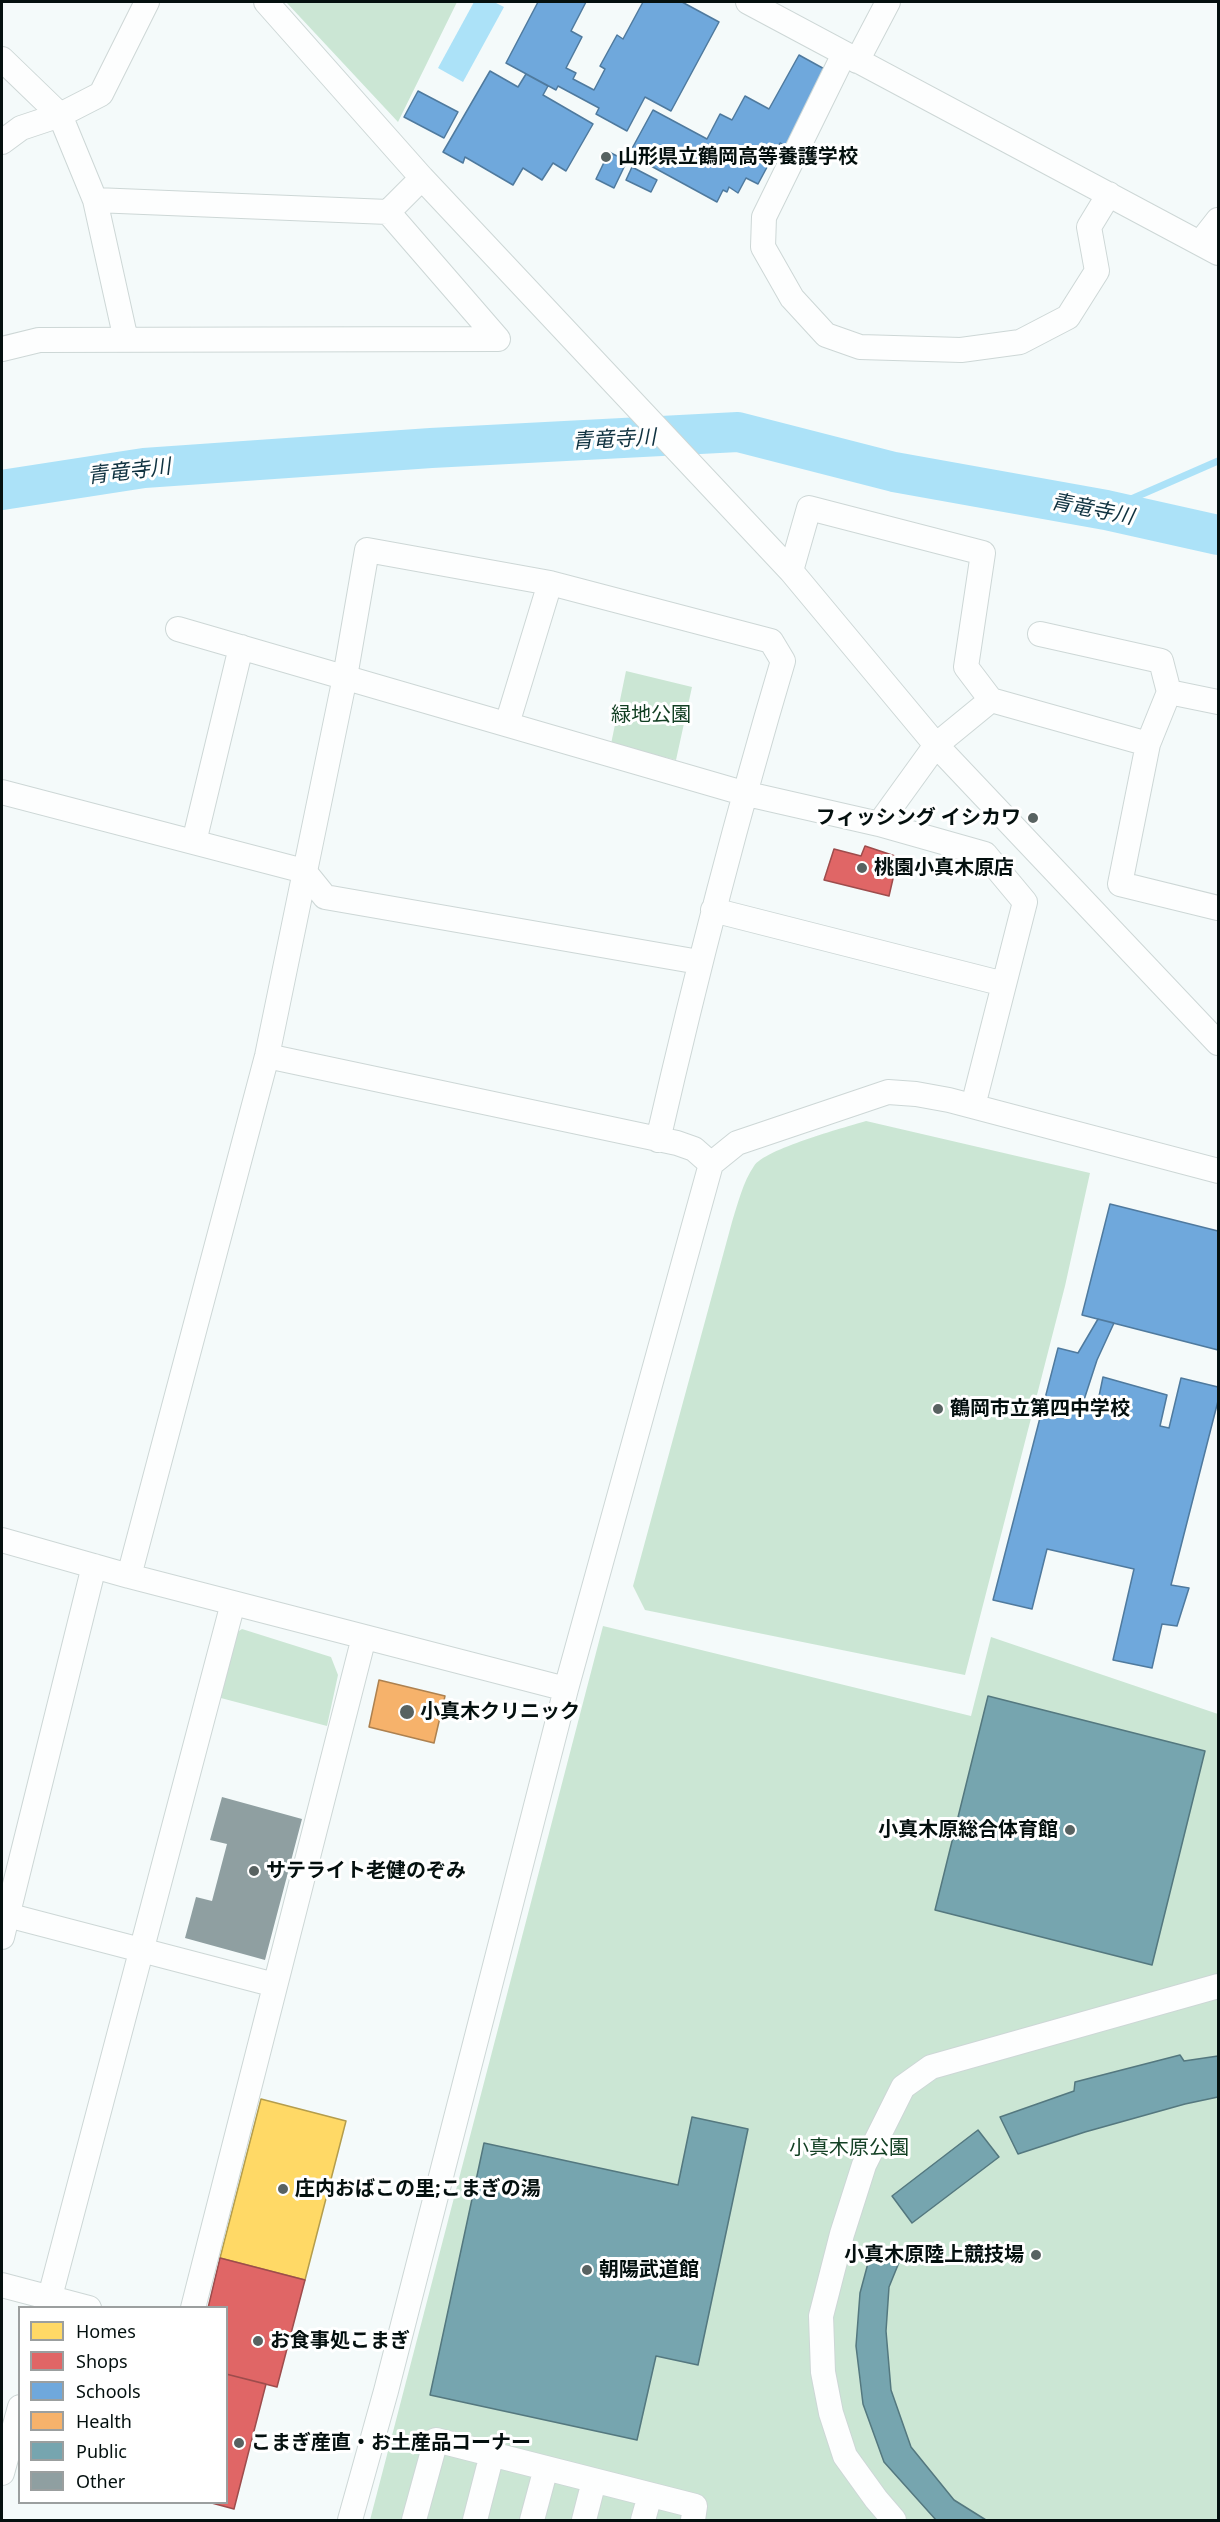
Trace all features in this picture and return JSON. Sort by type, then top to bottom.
[{"type":"street","points":[[266,2],[422,178],[549,310],[791,571],[936,745],[1218,1043]]},
{"type":"street","points":[[748,2],[1209,248],[1218,220]]},
{"type":"street","points":[[888,2],[850,57],[764,217],[763,247],[792,298],[826,334],[860,347],[961,350],[1020,342],[1068,317],[1097,271],[1089,227],[1109,194]]},
{"type":"street","points":[[2,142],[21,128],[60,115],[101,94],[141,4]]},
{"type":"street","points":[[2,59],[60,115],[95,200],[126,340]]},
{"type":"street","points":[[388,212],[422,178]]},
{"type":"street","points":[[2,349],[39,340],[498,339],[388,212],[95,200]]},
{"type":"street","points":[[791,571],[809,508],[983,552],[966,668],[991,700],[1148,744]]},
{"type":"street","points":[[129,1576],[267,1056],[345,677],[368,550],[550,583],[771,641],[783,661],[743,793],[699,962],[658,1140]]},
{"type":"street","points":[[507,724],[550,583]]},
{"type":"street","points":[[178,629],[743,793],[879,824],[985,854],[1025,902],[973,1106]]},
{"type":"street","points":[[1040,634],[1161,661],[1169,692],[1148,744],[1120,884],[1218,908]]},
{"type":"street","points":[[194,842],[241,647]]},
{"type":"street","points":[[1169,692],[1218,702]]},
{"type":"street","points":[[879,824],[936,745],[991,700]]},
{"type":"street","points":[[2,792],[304,871],[325,897],[699,962]]},
{"type":"street","points":[[713,910],[1004,984]]},
{"type":"street","points":[[267,1056],[658,1140],[694,1149],[711,1164]]},
{"type":"street","points":[[350,2520],[386,2391],[566,1689],[711,1164],[737,1143],[888,1092],[916,1094],[973,1106],[1218,1171]]},
{"type":"street","points":[[2,1540],[129,1576],[566,1689]]},
{"type":"street","points":[[94,1566],[4,1926],[142,1950],[275,1985]]},
{"type":"street","points":[[48,2302],[233,1603]]},
{"type":"street","points":[[193,2306],[364,1637]]},
{"type":"street","points":[[894,2520],[845,2456],[831,2413],[823,2372],[821,2316],[842,2234],[864,2165],[903,2087],[931,2067],[1218,1986]]},
{"type":"street","points":[[2,2285],[48,2302],[81,2306]]},
{"type":"street","points":[[2,2473],[18,2414]]},
{"type":"street","points":[[414,2520],[436,2440],[695,2506],[693,2520]]},
{"type":"street","points":[[475,2520],[492,2454]]},
{"type":"street","points":[[532,2520],[546,2468]]},
{"type":"street","points":[[584,2520],[594,2481]]},
{"type":"street","points":[[643,2520],[650,2495]]},
{"type":"green space","points":[[286,2],[457,2],[398,122]]},
{"type":"green space","name":"緑地公園","points":[[626,671],[692,687],[676,760],[611,744]]},
{"type":"green space","points":[[866,1121],[1090,1173],[1065,1286],[965,1675],[645,1610],[633,1586],[732,1222],[747,1179],[761,1159],[773,1153]]},
{"type":"green space","name":"小真木原公園","points":[[603,1626],[971,1716],[991,1637],[1218,1714],[1218,2520],[370,2520]]},
{"type":"green space","points":[[242,1629],[331,1657],[338,1675],[327,1726],[217,1697],[231,1636]]},
{"type":"water","points":[[474,2],[494,2],[504,7],[463,82],[438,68]]},
{"type":"building: Homes","name":"庄内おばこの里;こまぎの湯","points":[[261,2099],[346,2121],[305,2280],[220,2258]]},
{"type":"building: Shops","name":"桃園小真木原店","points":[[865,846],[898,857],[889,896],[824,880],[834,849],[861,856]]},
{"type":"building: Shops","name":"お食事処こまぎ","points":[[220,2258],[305,2280],[277,2387],[228,2375],[228,2306],[208,2306]]},
{"type":"building: Shops","name":"こまぎ産直・お土産品コーナー","points":[[228,2374],[266,2384],[234,2509],[215,2504],[228,2504]]},
{"type":"building: Schools","points":[[538,2],[586,2],[571,31],[582,37],[566,68],[576,73],[573,79],[594,90],[605,69],[600,66],[617,35],[623,39],[643,2],[682,2],[719,22],[671,111],[645,97],[627,131],[596,114],[599,108],[558,86],[556,90],[506,63]]},
{"type":"building: Schools","points":[[799,55],[828,71],[787,147],[780,143],[758,184],[746,178],[738,193],[729,187],[727,192],[723,190],[717,202],[629,154],[653,110],[707,139],[720,114],[732,120],[745,96],[769,109]]},
{"type":"building: Schools","points":[[490,71],[518,87],[526,74],[548,86],[543,95],[593,124],[566,171],[553,163],[542,180],[523,168],[513,185],[465,157],[463,163],[443,152]]},
{"type":"building: Schools","points":[[418,91],[458,112],[444,138],[404,117]]},
{"type":"building: Schools","points":[[609,152],[627,161],[614,188],[596,179]]},
{"type":"building: Schools","points":[[632,167],[657,180],[651,192],[626,180]]},
{"type":"building: Schools","points":[[1110,1204],[1218,1231],[1218,1350],[1082,1315]]},
{"type":"building: Schools","points":[[1098,1319],[1114,1323],[1097,1360],[1083,1403],[1097,1406],[1103,1377],[1167,1395],[1160,1426],[1169,1428],[1181,1378],[1218,1387],[1218,1401],[1171,1585],[1189,1588],[1177,1626],[1162,1624],[1152,1668],[1113,1660],[1134,1569],[1047,1549],[1032,1609],[993,1600],[1058,1348],[1078,1353]]},
{"type":"building: Health","name":"小真木クリニック","points":[[379,1680],[445,1696],[434,1743],[369,1727]]},
{"type":"building: Public","name":"小真木原総合体育館","points":[[988,1696],[1205,1751],[1152,1965],[935,1910]]},
{"type":"building: Public","points":[[1180,2055],[1184,2061],[1218,2056],[1218,2097],[1085,2132],[1018,2154],[1000,2117],[1074,2091],[1075,2082]]},
{"type":"building: Public","name":"朝陽武道館","points":[[692,2117],[748,2129],[698,2365],[656,2356],[637,2440],[430,2395],[484,2143],[678,2185]]},
{"type":"building: Public","points":[[978,2130],[999,2157],[912,2223],[892,2196]]},
{"type":"building: Public","points":[[871,2252],[900,2260],[889,2287],[886,2331],[891,2390],[911,2447],[954,2500],[986,2520],[936,2520],[884,2462],[863,2404],[856,2346],[860,2293]]},
{"type":"building: Other","name":"サテライト老健のぞみ","points":[[222,1797],[302,1819],[265,1960],[185,1938],[196,1897],[212,1901],[227,1844],[210,1840]]},
{"type":"waterway","name":"青竜寺川","points":[[2,490],[144,468],[431,448],[738,432],[894,472],[1106,510],[1218,535]]},
{"type":"waterway","points":[[1106,510],[1218,461]]},
{"type":"place","name":"山形県立鶴岡高等養護学校","points":[[606,157]]},
{"type":"place","name":"フィッシング イシカワ","points":[[1033,818]]},
{"type":"place","name":"桃園小真木原店","points":[[862,868]]},
{"type":"place","name":"鶴岡市立第四中学校","points":[[938,1409]]},
{"type":"place","name":"小真木クリニック","points":[[407,1712]]},
{"type":"place","name":"小真木原総合体育館","points":[[1070,1830]]},
{"type":"place","name":"サテライト老健のぞみ","points":[[254,1871]]},
{"type":"place","name":"庄内おばこの里;こまぎの湯","points":[[283,2189]]},
{"type":"place","name":"小真木原陸上競技場","points":[[1036,2255]]},
{"type":"place","name":"朝陽武道館","points":[[587,2270]]},
{"type":"place","name":"お食事処こまぎ","points":[[258,2341]]},
{"type":"place","name":"こまぎ産直・お土産品コーナー","points":[[239,2443]]}]
